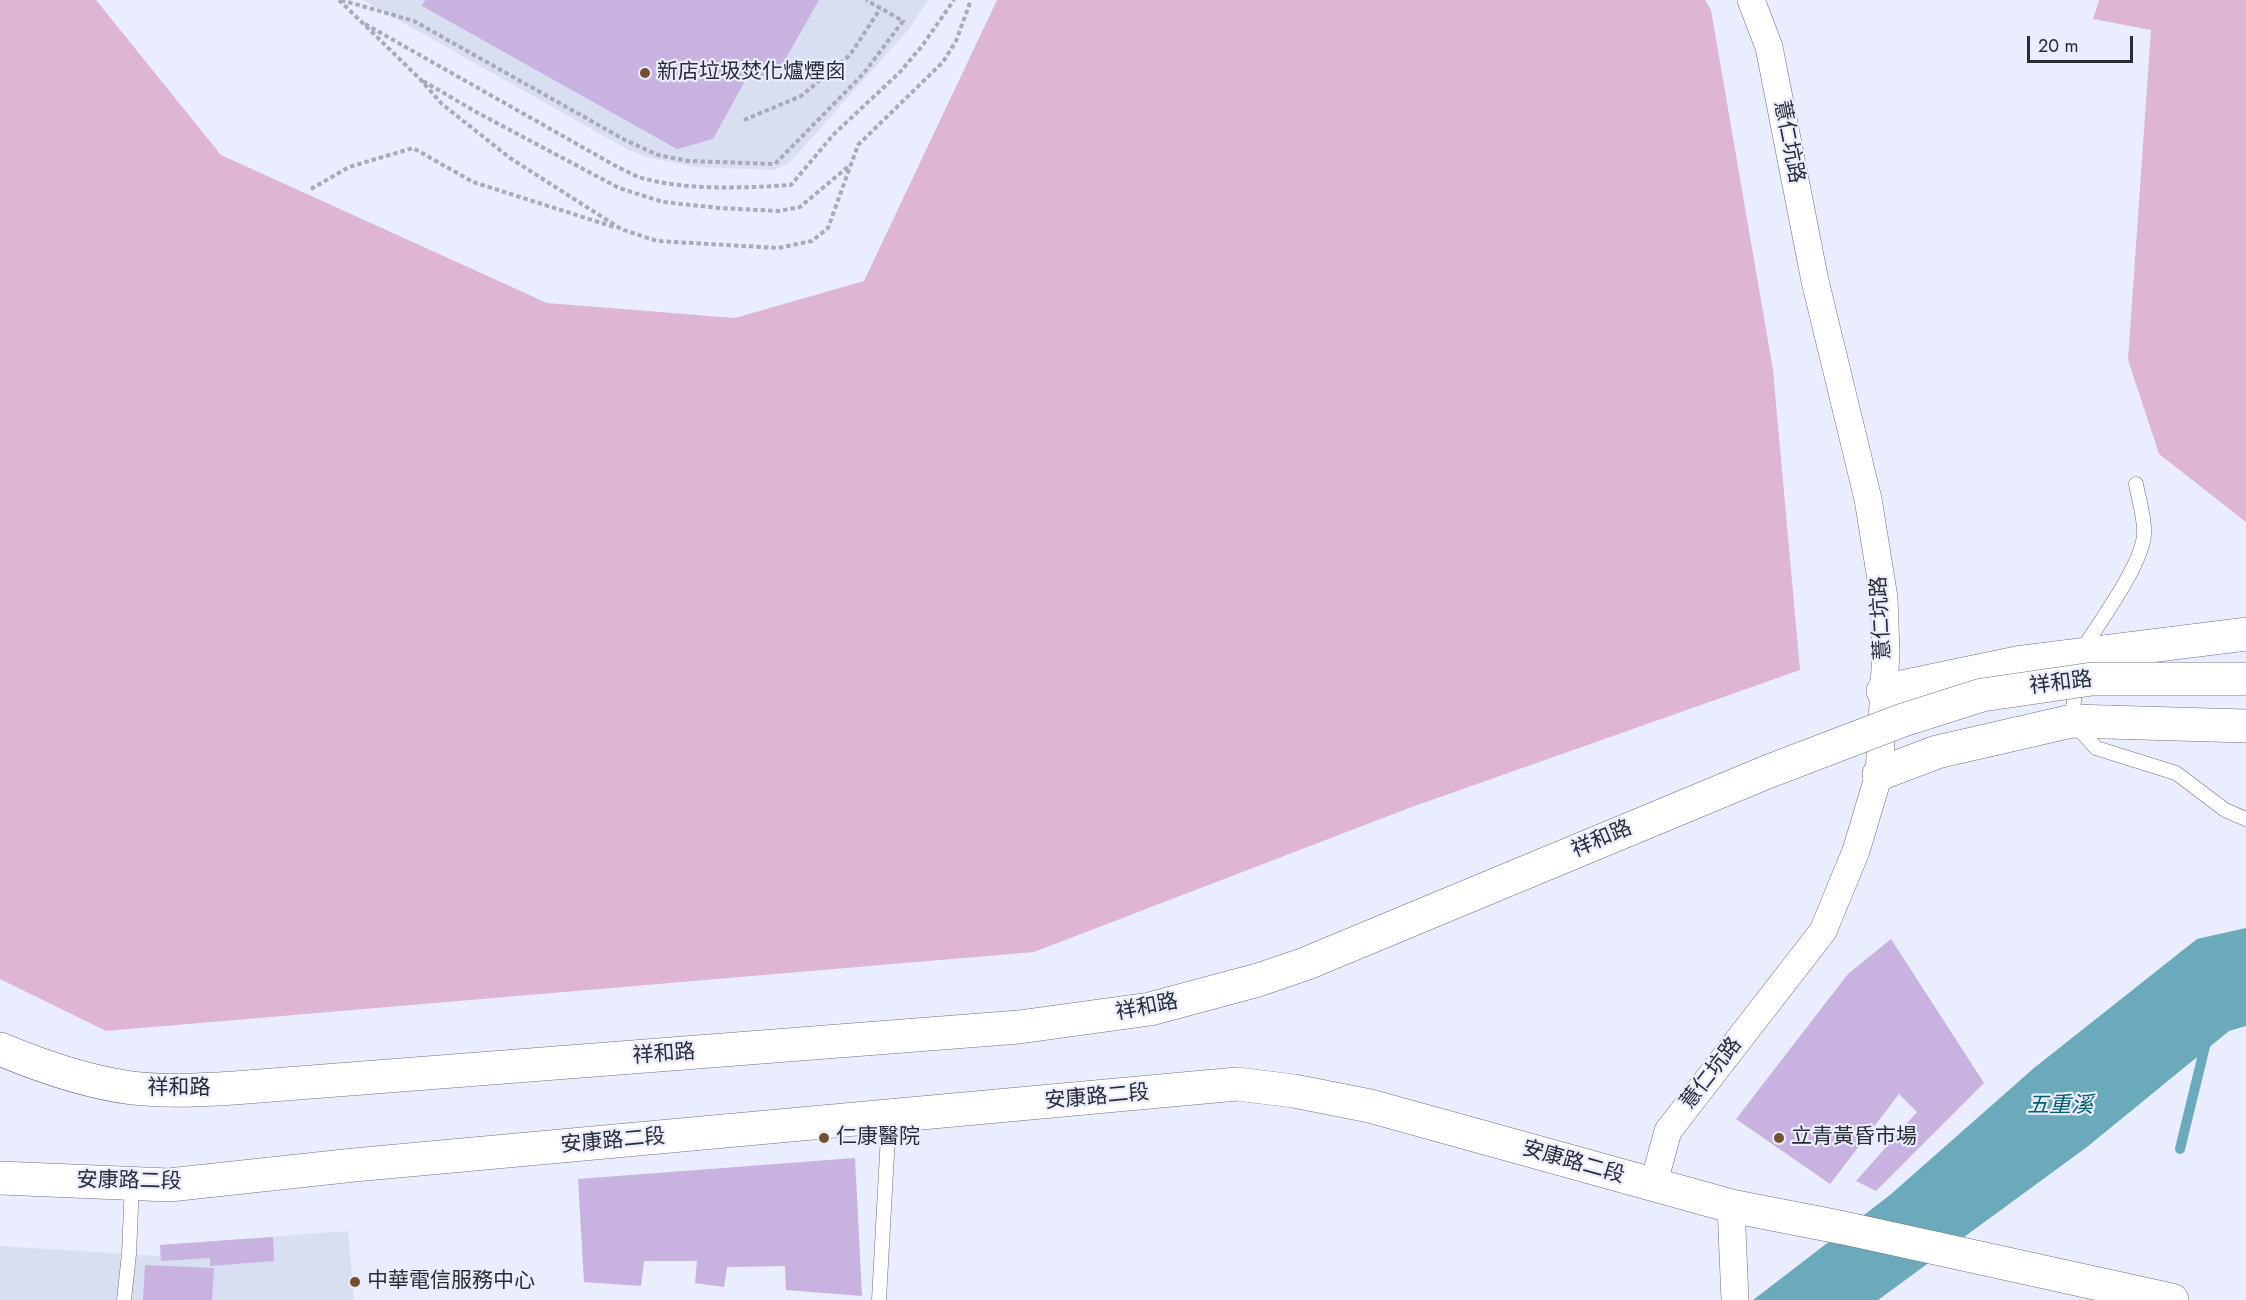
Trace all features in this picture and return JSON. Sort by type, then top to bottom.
[{"type":"main road","points":[[1883,691],[2022,662],[2246,634]]},
{"type":"main road","name":"祥和路","points":[[0,1048],[45,1068],[85,1080],[133,1088],[224,1089],[1018,1027],[1150,1009],[1258,980],[1305,964],[1767,772],[1903,720],[1982,695],[2092,679],[2246,679]]},
{"type":"main road","points":[[1879,774],[1937,753],[2072,722],[2246,726]]},
{"type":"main road","name":"安康路二段","points":[[0,1178],[169,1185],[354,1165],[1237,1084],[1294,1091],[1370,1106],[1731,1206],[1844,1228],[2172,1300]]},
{"type":"street","name":"薏仁坑路","points":[[1653,1186],[1668,1131],[1823,931],[1856,851],[1879,774],[1886,652],[1884,598],[1868,499],[1815,280],[1769,46],[1751,0]]},
{"type":"street","points":[[1731,1206],[1735,1295]]},
{"type":"lane","points":[[2136,484],[2145,534],[2141,551],[2079,654],[2072,722],[2096,748],[2176,773],[2225,810],[2246,819]]},
{"type":"lane","points":[[879,1300],[889,1117]]},
{"type":"lane","points":[[124,1300],[129,1254],[132,1184]]},
{"type":"path","points":[[340,0],[414,21],[624,140],[658,155],[688,161],[775,164],[864,73],[903,21],[866,0]]},
{"type":"path","points":[[340,0],[442,104],[510,158],[621,229]]},
{"type":"path","points":[[359,20],[639,177],[677,184],[742,188],[791,185],[834,134],[900,72],[922,46],[954,0]]},
{"type":"path","points":[[311,189],[349,167],[413,148],[473,182],[657,241],[778,248],[812,241],[828,228],[858,145],[943,62],[956,41],[971,0]]},
{"type":"path","points":[[744,120],[801,96],[850,55],[880,9]]},
{"type":"path","points":[[420,79],[478,113],[619,188],[663,202],[779,211],[800,207],[852,164]]},
{"type":"shaded area","points":[[0,0],[96,0],[221,155],[547,303],[735,318],[864,281],[997,0],[1705,0],[1711,10],[1773,370],[1800,670],[1409,808],[1034,952],[106,1031],[0,979]]},
{"type":"shaded area","points":[[363,0],[928,0],[909,29],[790,162],[775,170],[696,167],[645,157]]},
{"type":"shaded area","points":[[2099,0],[2246,0],[2246,522],[2159,454],[2128,360],[2151,30],[2093,19]]},
{"type":"shaded area","points":[[348,1231],[354,1300],[0,1300],[0,1246],[160,1256],[160,1245]]},
{"type":"water","name":"五重溪","points":[[2246,928],[2246,1026],[2229,1031],[2087,1147],[1878,1300],[1753,1300],[1890,1195],[2034,1068],[2197,939]]},
{"type":"building","name":"新店垃圾焚化爐煙囪","points":[[425,0],[819,0],[782,65],[763,76],[751,70],[713,139],[677,149],[422,6]]},
{"type":"building","points":[[1891,939],[1984,1083],[1876,1191],[1856,1181],[1917,1112],[1899,1094],[1830,1184],[1736,1119],[1848,974]]},
{"type":"building","points":[[855,1158],[862,1296],[786,1290],[785,1266],[727,1267],[724,1287],[695,1283],[697,1261],[644,1261],[641,1286],[584,1282],[578,1179]]},
{"type":"building","points":[[273,1237],[274,1261],[210,1266],[210,1258],[161,1261],[160,1245]]},
{"type":"building","points":[[145,1265],[214,1268],[212,1300],[143,1300]]},
{"type":"waterway","points":[[2180,1149],[2207,1038]]},
{"type":"place","name":"新店垃圾焚化爐煙囪","points":[[645,73]]},
{"type":"place","name":"仁康醫院","points":[[824,1138]]},
{"type":"place","name":"立青黃昏市場","points":[[1779,1138]]},
{"type":"place","name":"中華電信服務中心","points":[[355,1282]]}]
